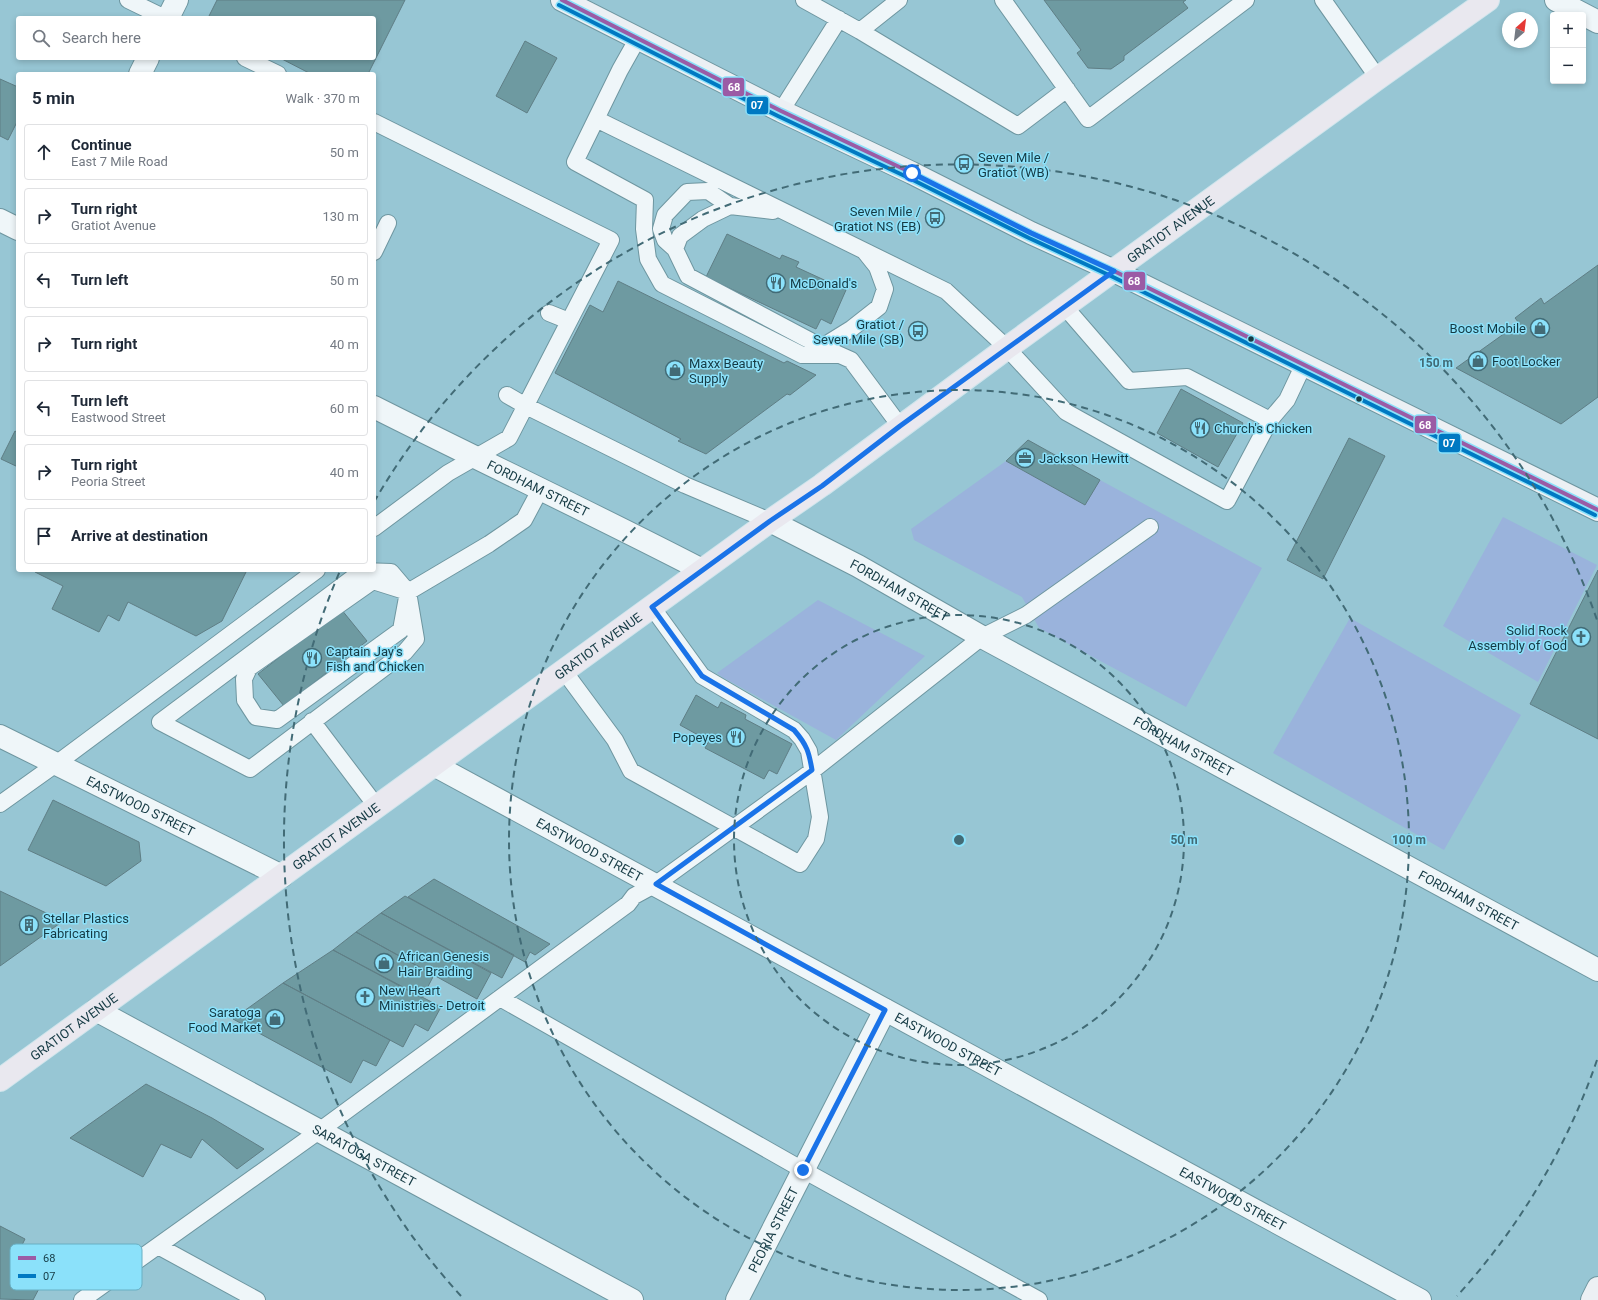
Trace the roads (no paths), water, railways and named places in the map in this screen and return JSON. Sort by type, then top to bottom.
[{"type":"main road","name":"GRATIOT AVENUE","points":[[0,1080],[702,570],[822,486],[900,426],[1378,78],[1488,0]]},
{"type":"street","points":[[169,16],[177,0]]},
{"type":"street","points":[[562,0],[782,111],[912,173],[1031,233],[1114,271],[1598,510]]},
{"type":"street","points":[[1556,0],[1598,22]]},
{"type":"street","points":[[141,72],[147,60]]},
{"type":"street","points":[[0,220],[16,228]]},
{"type":"street","name":"FORDHAM STREET","points":[[376,408],[702,570]]},
{"type":"street","name":"FORDHAM STREET","points":[[770,521],[858,566],[982,637],[1598,970]]},
{"type":"street","name":"EASTWOOD STREET","points":[[0,736],[282,876]]},
{"type":"street","name":"EASTWOOD STREET","points":[[434,765],[656,884],[1420,1300]]},
{"type":"street","name":"SARATOGA STREET","points":[[96,1010],[632,1300]]},
{"type":"street","name":"PEORIA STREET","points":[[737,1300],[885,1010]]},
{"type":"street","points":[[1592,1300],[1598,1288]]},
{"type":"lane","points":[[128,0],[161,16]]},
{"type":"lane","points":[[804,0],[860,31],[1018,126],[1067,89]]},
{"type":"lane","points":[[860,31],[899,0]]},
{"type":"lane","points":[[1003,0],[1088,119],[1246,0]]},
{"type":"lane","points":[[1323,0],[1378,78]]},
{"type":"lane","points":[[782,111],[839,19]]},
{"type":"lane","points":[[638,38],[620,70],[575,162],[645,200],[644,229],[648,259],[662,284],[802,355],[839,355]]},
{"type":"lane","points":[[250,60],[274,72]]},
{"type":"lane","points":[[596,119],[946,291],[1007,348],[1066,412],[1227,501],[1270,420],[1287,400],[1304,364]]},
{"type":"lane","points":[[376,123],[611,240],[509,438],[448,473],[376,527]]},
{"type":"lane","points":[[784,212],[730,206],[708,191],[688,192],[665,215],[661,229],[665,240],[675,249],[688,276],[851,360],[900,426]]},
{"type":"lane","points":[[675,249],[680,236],[703,219],[730,206]]},
{"type":"lane","points":[[376,248],[388,223]]},
{"type":"lane","points":[[822,346],[851,329],[879,307],[885,289],[877,268],[864,251]]},
{"type":"lane","points":[[1065,306],[1129,381],[1187,377],[1270,420]]},
{"type":"lane","points":[[549,313],[569,321]]},
{"type":"lane","points":[[507,394],[526,406],[686,486],[770,521]]},
{"type":"lane","points":[[408,592],[401,630],[277,720],[256,717],[245,700],[244,679],[249,668],[373,581],[408,592],[489,544],[524,520],[540,490]]},
{"type":"lane","points":[[142,1257],[319,1131],[628,904],[634,896],[656,884],[812,770],[982,637],[1026,615],[1150,528]]},
{"type":"lane","points":[[361,572],[160,722],[250,768],[404,652],[416,639],[408,592],[391,572],[376,571]]},
{"type":"lane","points":[[0,804],[314,572]]},
{"type":"lane","points":[[564,671],[615,740],[630,771],[800,864],[816,839],[820,817],[809,752],[802,738],[794,730],[702,676],[652,607]]},
{"type":"lane","points":[[312,721],[377,807]]},
{"type":"lane","points":[[500,998],[803,1170],[1039,1300]]},
{"type":"lane","points":[[158,1246],[257,1300]]},
{"type":"lane","points":[[82,1300],[96,1290]]},
{"type":"place","name":"Seven Mile / Gratiot (WB)","points":[[964,164]]},
{"type":"place","name":"Seven Mile / Gratiot NS (EB)","points":[[935,218]]},
{"type":"place","name":"McDonald's","points":[[776,283]]},
{"type":"place","name":"Boost Mobile","points":[[1540,328]]},
{"type":"place","name":"Gratiot / Seven Mile (SB)","points":[[918,331]]},
{"type":"place","name":"Foot Locker","points":[[1478,361]]},
{"type":"place","name":"Maxx Beauty Supply","points":[[675,370]]},
{"type":"place","name":"Church's Chicken","points":[[1200,428]]},
{"type":"place","name":"Jackson Hewitt","points":[[1025,458]]},
{"type":"place","name":"Solid Rock Assembly of God","points":[[1581,637]]},
{"type":"place","name":"Captain Jay's Fish and Chicken","points":[[312,658]]},
{"type":"place","name":"Popeyes","points":[[736,737]]},
{"type":"place","name":"Stellar Plastics Fabricating","points":[[29,925]]},
{"type":"place","name":"African Genesis Hair Braiding","points":[[384,963]]},
{"type":"place","name":"New Heart Ministries - Detroit","points":[[365,997]]},
{"type":"place","name":"Saratoga Food Market","points":[[275,1019]]}]
